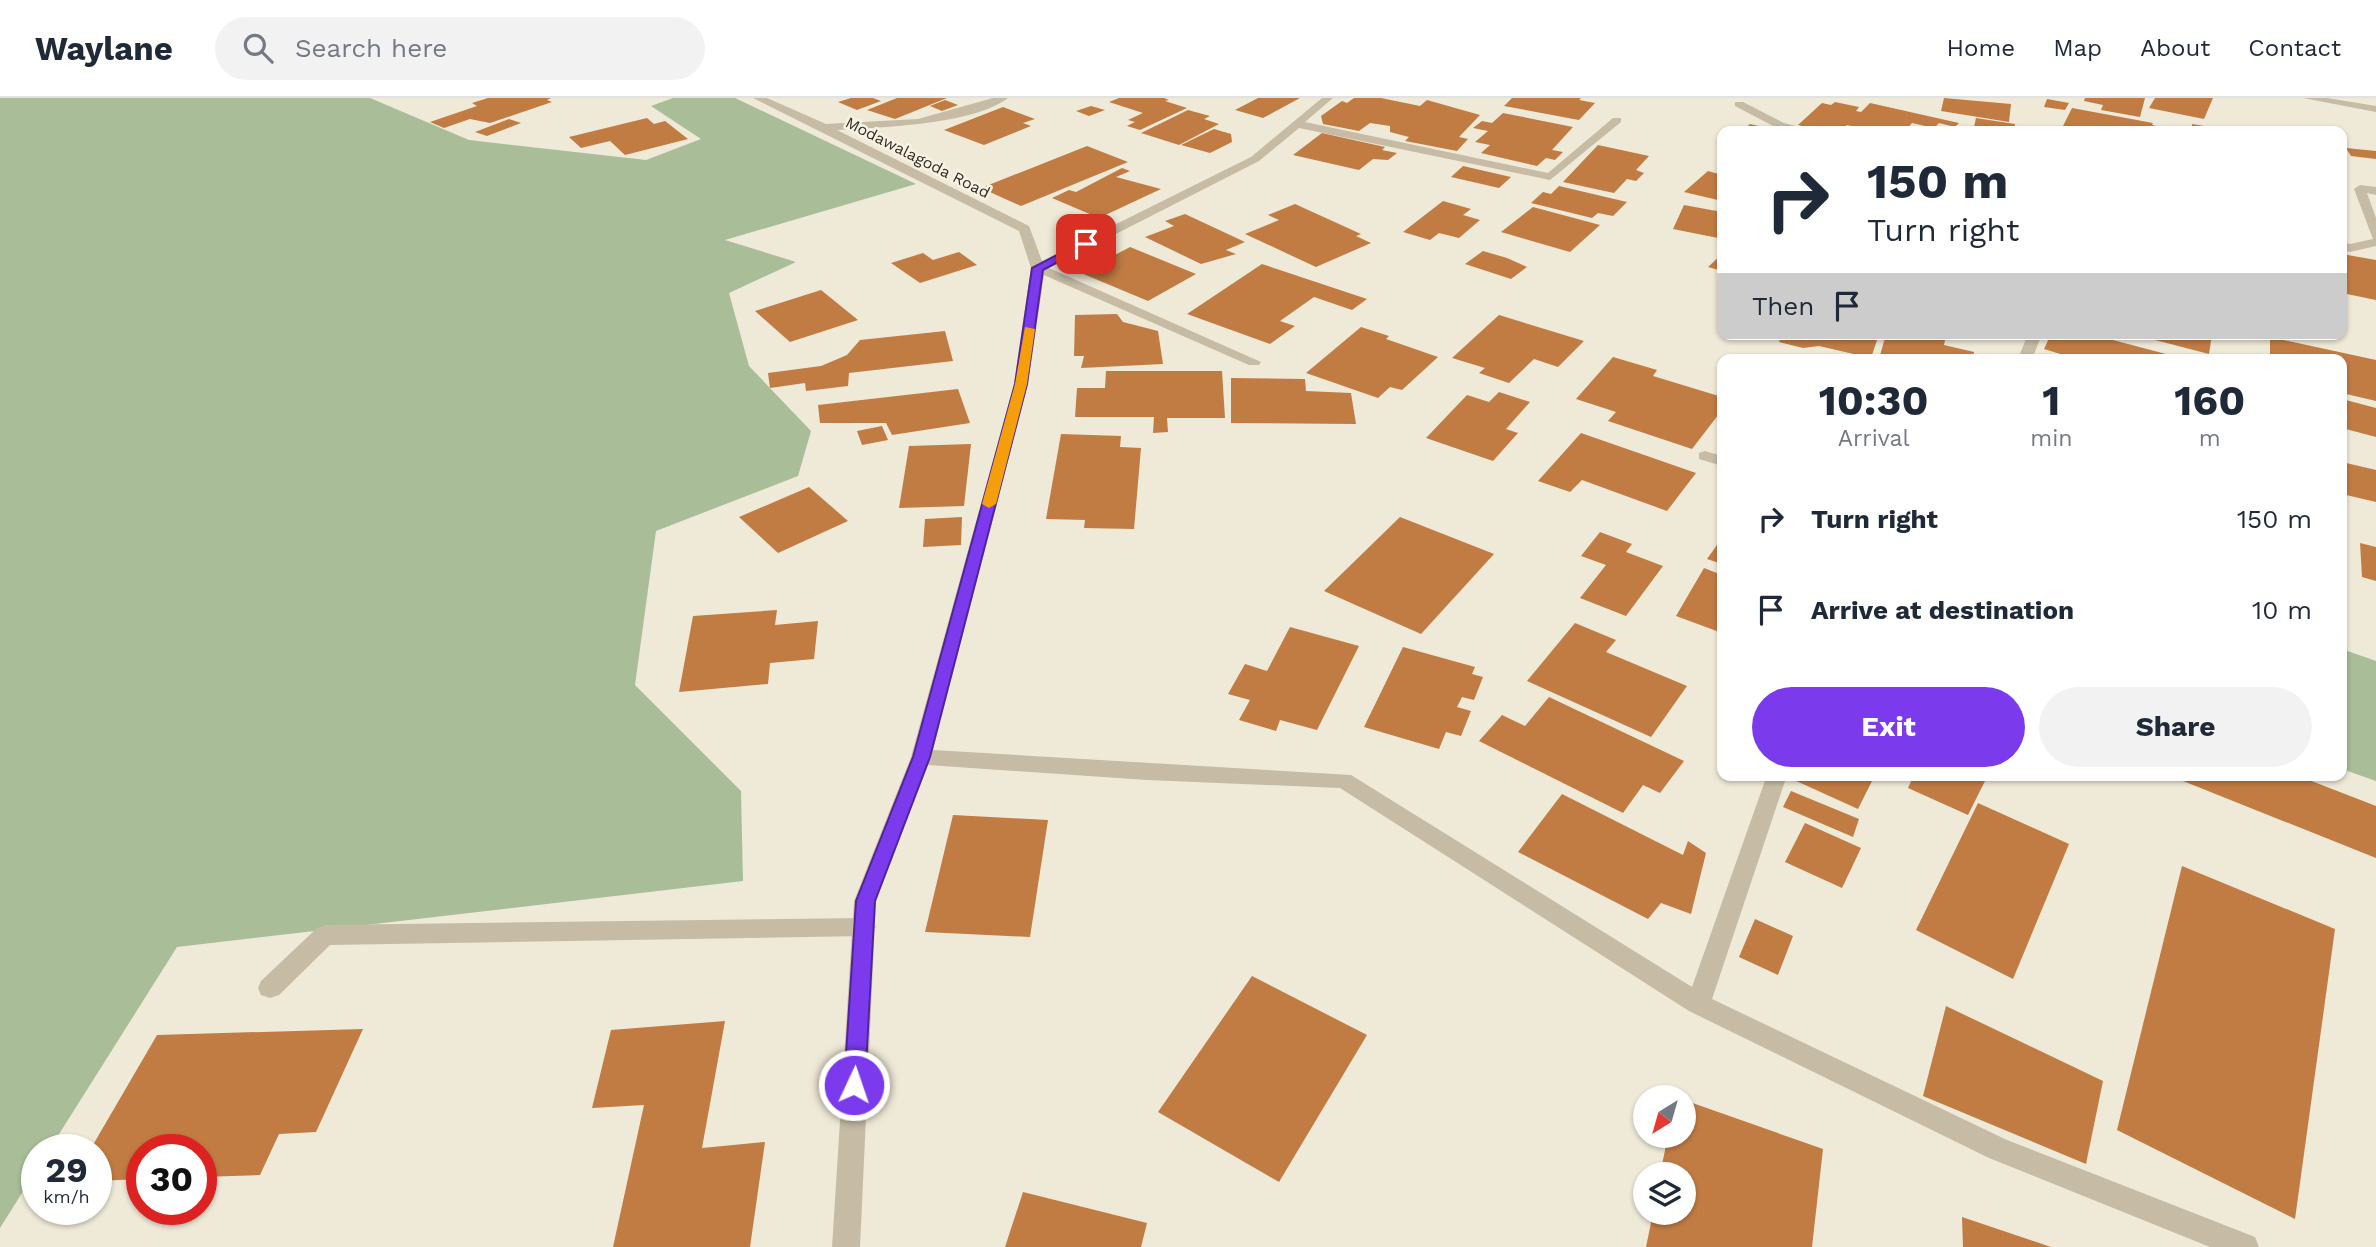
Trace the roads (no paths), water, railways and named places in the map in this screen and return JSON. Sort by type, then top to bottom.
[{"type":"street","name":"Modawalagoda Road","points":[[758,98],[825,127],[1025,229],[1038,268]]},
{"type":"street","points":[[825,127],[918,122],[962,112],[1003,98]]},
{"type":"street","points":[[1038,268],[1255,159],[1328,98]]},
{"type":"street","points":[[2308,98],[2376,108]]},
{"type":"street","points":[[1739,104],[1781,126]]},
{"type":"street","points":[[1297,124],[1550,177],[1616,120]]},
{"type":"street","points":[[2376,191],[2360,189],[2376,236]]},
{"type":"street","points":[[2347,247],[2376,242]]},
{"type":"street","points":[[1038,268],[1254,362]]},
{"type":"street","points":[[846,1247],[865,901],[921,757],[1021,384],[1038,268]]},
{"type":"street","points":[[1705,456],[1717,460]]},
{"type":"street","points":[[921,757],[1147,772],[1344,780],[1698,1004],[1998,1149],[2245,1247]]},
{"type":"street","points":[[1698,1004],[1775,781]]},
{"type":"street","points":[[271,988],[325,935],[864,927]]}]
